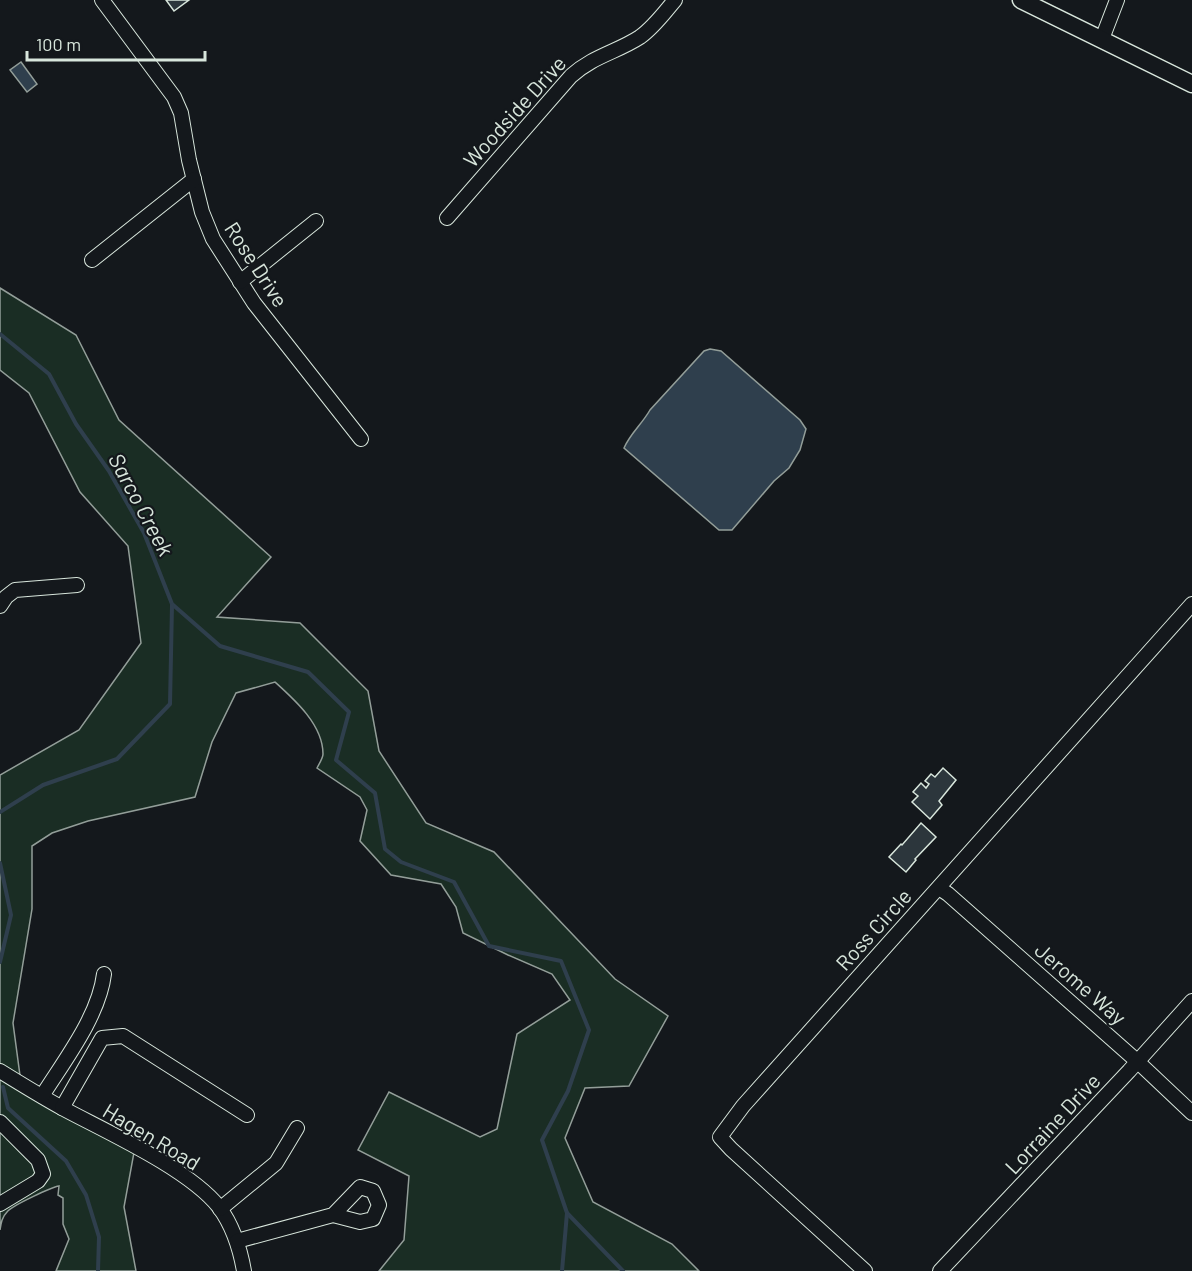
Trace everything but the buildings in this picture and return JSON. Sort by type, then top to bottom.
[{"type":"main road","points":[[1022,0],[1190,78]]},
{"type":"street","name":"Rose Drive","points":[[102,0],[174,97],[180,113],[202,212],[213,239],[240,282],[309,376],[360,439]]},
{"type":"street","name":"Woodside Drive","points":[[447,218],[571,76],[585,64],[638,38],[650,29],[675,0]]},
{"type":"street","points":[[1102,39],[1117,0]]},
{"type":"street","points":[[92,260],[194,179]]},
{"type":"street","points":[[240,282],[316,221]]},
{"type":"street","points":[[0,606],[6,597],[15,591],[77,585]]},
{"type":"street","name":"Ross Circle","points":[[865,1271],[720,1137],[743,1106],[1192,604]]},
{"type":"street","name":"Jerome Way","points":[[939,888],[1138,1062],[1192,1113]]},
{"type":"street","points":[[42,1096],[93,1010],[104,974]]},
{"type":"street","name":"Lorraine Drive","points":[[940,1271],[1138,1062],[1192,1001]]},
{"type":"street","points":[[63,1108],[102,1038],[123,1036],[247,1115]]},
{"type":"street","name":"Hagen Road","points":[[0,1071],[194,1184],[220,1209],[237,1241],[244,1271]]},
{"type":"street","points":[[0,1122],[38,1160],[43,1173],[34,1185],[0,1204]]},
{"type":"street","points":[[220,1209],[276,1163],[297,1128]]},
{"type":"street","points":[[237,1241],[333,1215]]},
{"type":"green space","points":[[0,288],[76,335],[119,420],[271,557],[217,617],[300,623],[368,691],[379,751],[426,823],[494,852],[615,979],[668,1016],[629,1086],[585,1088],[565,1138],[593,1202],[672,1244],[699,1271],[379,1271],[404,1240],[409,1176],[358,1150],[389,1092],[480,1137],[497,1129],[517,1034],[570,1000],[552,974],[463,933],[456,907],[441,884],[391,875],[360,841],[367,810],[360,797],[317,768],[323,754],[318,733],[306,714],[275,682],[236,693],[212,742],[195,797],[88,821],[52,833],[32,846],[32,909],[13,1023],[21,1083],[135,1147],[124,1207],[136,1271],[56,1271],[69,1239],[63,1224],[63,1198],[58,1195],[59,1186],[10,1209],[3,1218],[0,1230],[0,775],[79,730],[141,643],[128,546],[80,492],[29,393],[0,370]]},
{"type":"water","points":[[21,62],[37,84],[27,92],[10,70]]},
{"type":"water","points":[[710,349],[721,351],[800,420],[806,429],[800,450],[789,468],[774,481],[732,530],[719,530],[624,448],[650,410],[704,351]]},
{"type":"waterway","name":"Sarco Creek","points":[[0,334],[49,374],[76,424],[109,471],[144,533],[172,604],[220,646],[308,672],[349,712],[336,760],[375,793],[385,849],[401,862],[454,882],[489,946],[561,961],[589,1030],[568,1091],[542,1140],[567,1213],[623,1271]]},
{"type":"waterway","points":[[0,812],[43,785],[117,759],[170,704],[172,605]]},
{"type":"waterway","points":[[0,863],[11,915],[0,962]]},
{"type":"waterway","points":[[3,1087],[8,1108],[66,1161],[86,1195],[99,1237],[98,1271]]},
{"type":"waterway","points":[[562,1271],[567,1213]]}]
